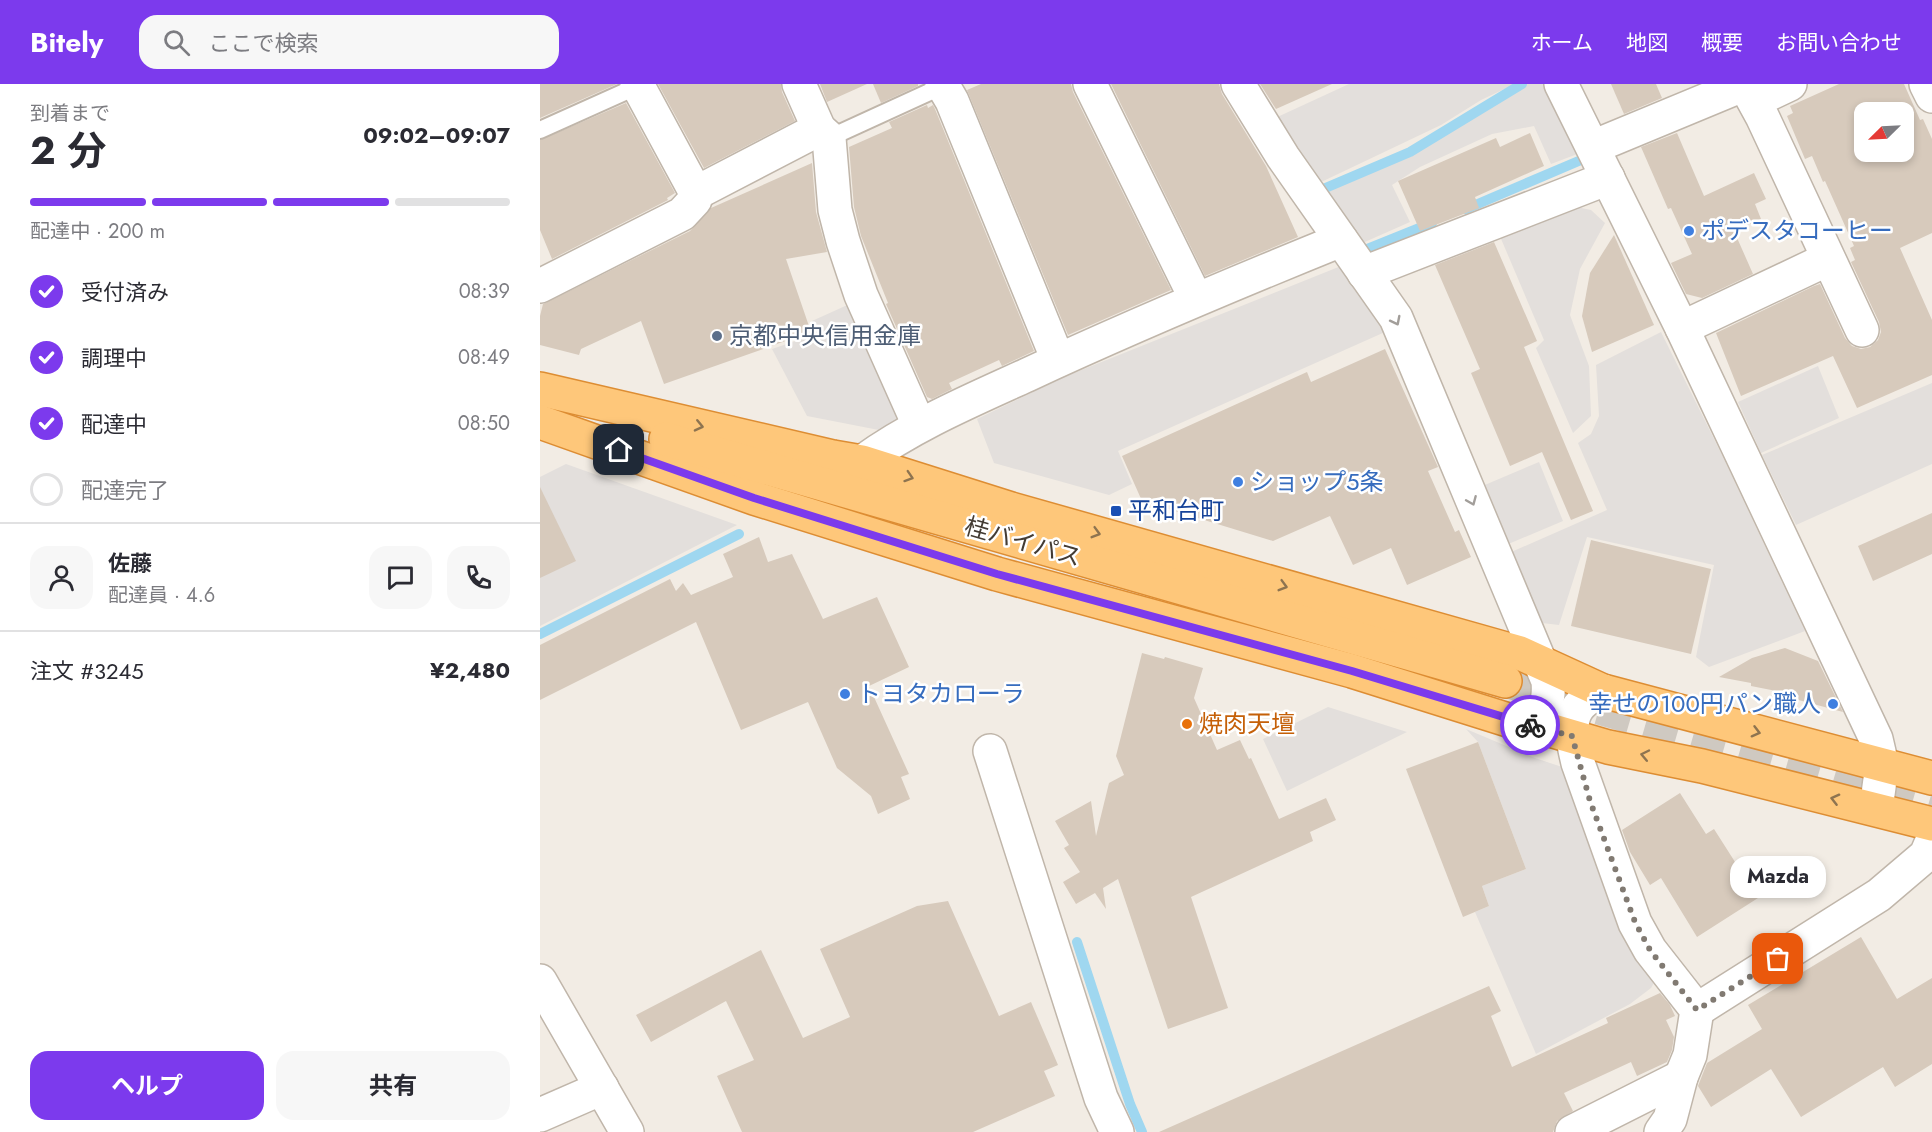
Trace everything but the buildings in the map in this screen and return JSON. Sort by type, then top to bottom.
[{"type":"highway","points":[[540,389],[833,458],[862,462],[1022,513],[1520,653],[1603,691],[1932,778]]},
{"type":"highway","name":"桂バイパス","points":[[540,405],[662,438],[1505,681]]},
{"type":"highway","points":[[540,422],[754,498],[997,574],[1352,671],[1608,747],[1701,766],[1932,824]]},
{"type":"street","points":[[799,84],[824,134],[835,210],[861,295],[919,425]]},
{"type":"street","points":[[1090,84],[1196,299]]},
{"type":"street","points":[[1238,84],[1283,157],[1396,318],[1548,681],[1549,693],[1544,711],[1528,725]]},
{"type":"street","points":[[1561,84],[1682,328],[1876,739],[1882,765],[1876,809]]},
{"type":"street","points":[[1593,147],[1745,84],[1771,93],[1790,84]]},
{"type":"street","points":[[1745,84],[1862,330]]},
{"type":"street","points":[[1926,84],[1932,96]]},
{"type":"street","points":[[540,286],[682,214],[695,200],[696,193],[637,85]]},
{"type":"street","points":[[945,85],[1058,360]]},
{"type":"street","points":[[696,193],[824,134]]},
{"type":"street","points":[[1364,273],[1608,178]]},
{"type":"street","points":[[862,462],[919,425],[1058,360],[1196,299],[1341,240]]},
{"type":"street","points":[[1682,328],[1828,259]]},
{"type":"street","points":[[1603,691],[1588,696],[1577,707],[1572,722],[1572,736],[1590,801],[1635,922],[1650,950],[1697,1010],[1690,1055],[1670,1119],[1661,1132]]},
{"type":"street","points":[[990,751],[1101,1098],[1117,1132]]},
{"type":"street","points":[[1697,1010],[1879,895],[1926,855],[1932,841]]},
{"type":"street","points":[[540,981],[627,1132]]},
{"type":"street","points":[[1572,1132],[1682,1077]]},
{"type":"street","points":[[540,1115],[602,1088]]},
{"type":"lane","points":[[540,130],[637,85]]},
{"type":"lane","points":[[824,134],[945,85]]},
{"type":"shaded area","points":[[1349,84],[1515,84],[1481,100],[1441,125],[1317,184],[1273,119]]},
{"type":"shaded area","points":[[1527,84],[1546,84],[1580,153],[1551,164],[1534,126],[1492,134],[1420,167],[1392,185],[1410,222],[1358,245],[1321,190],[1424,144],[1485,106]]},
{"type":"shaded area","points":[[1572,206],[1591,210],[1605,223],[1580,269],[1570,315],[1589,366],[1591,416],[1573,433],[1536,348],[1544,340],[1499,234]]},
{"type":"shaded area","points":[[1346,264],[1385,332],[1118,451],[1132,484],[1109,495],[994,463],[977,419],[1064,377]]},
{"type":"shaded area","points":[[854,302],[903,411],[899,424],[884,431],[807,416],[772,349],[816,334],[812,321]]},
{"type":"shaded area","points":[[1661,332],[1805,631],[1709,667],[1696,657],[1714,565],[1587,537],[1559,625],[1542,623],[1509,553],[1607,510],[1578,443],[1591,434],[1599,416],[1596,365]]},
{"type":"shaded area","points":[[1818,366],[1839,418],[1761,453],[1738,402]]},
{"type":"shaded area","points":[[1932,383],[1932,464],[1796,525],[1762,455]]},
{"type":"shaded area","points":[[1539,462],[1563,521],[1506,545],[1480,487]]},
{"type":"shaded area","points":[[566,464],[737,525],[540,626],[540,477]]},
{"type":"shaded area","points":[[1328,707],[1407,732],[1287,791],[1263,739]]},
{"type":"shaded area","points":[[1466,729],[1535,758],[1568,769],[1656,979],[1651,988],[1630,1004],[1536,1054],[1475,912],[1489,906],[1482,886],[1526,869],[1478,742]]},
{"type":"waterway","points":[[1316,192],[1410,152],[1522,84]]},
{"type":"waterway","points":[[1466,209],[1581,160]]},
{"type":"waterway","points":[[1355,254],[1432,223]]},
{"type":"waterway","points":[[540,634],[739,534]]},
{"type":"waterway","points":[[1077,942],[1130,1104],[1142,1132]]},
{"type":"tunnel","points":[[1505,681],[1932,804]]},
{"type":"way so far","points":[[1530,725],[1572,736],[1590,801],[1635,922],[1650,950],[1697,1010],[1778,959]]},
{"type":"place","name":"ポデスタコーヒー","points":[[1689,231]]},
{"type":"place","name":"京都中央信用金庫","points":[[717,336]]},
{"type":"place","name":"ショップ5条","points":[[1238,482]]},
{"type":"place","name":"平和台町","points":[[1116,511]]},
{"type":"place","name":"トヨタカローラ","points":[[845,694]]},
{"type":"place","name":"幸せの100円パン職人","points":[[1833,704]]},
{"type":"place","name":"焼肉天壇","points":[[1187,724]]},
{"type":"place","name":"Mazda","points":[[1778,959]]},
{"type":"route","points":[[619,450],[754,498],[997,574],[1352,671],[1530,725]]}]
